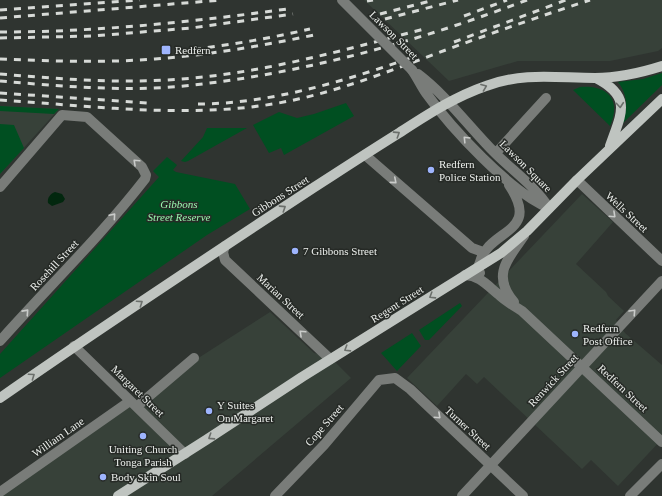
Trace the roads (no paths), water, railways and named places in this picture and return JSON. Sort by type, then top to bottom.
[{"type":"main road","points":[[596,78],[634,74],[662,66]]},
{"type":"main road","name":"Gibbons Street","points":[[0,398],[74,346],[225,246],[438,108],[488,85],[518,78],[546,76],[596,78]]},
{"type":"main road","points":[[596,78],[612,88],[620,100],[620,116],[609,149]]},
{"type":"main road","name":"Regent Street","points":[[118,496],[330,359],[506,248],[528,231],[577,180],[662,99]]},
{"type":"street","name":"Lawson Street","points":[[342,0],[412,70],[435,88],[448,103]]},
{"type":"street","name":"Lawson Street","points":[[412,70],[426,93],[438,108]]},
{"type":"street","points":[[496,153],[546,98]]},
{"type":"street","name":"Lawson Square","points":[[448,103],[496,153],[538,192],[549,208]]},
{"type":"street","name":"Lawson Square","points":[[438,108],[466,140],[503,177],[537,202],[549,208]]},
{"type":"street","name":"Rosehill Street","points":[[0,187],[62,115],[87,117],[145,171],[146,175],[145,179],[70,266],[0,341]]},
{"type":"street","points":[[365,155],[472,248],[483,252]]},
{"type":"street","points":[[478,267],[483,252],[488,246],[512,228],[517,221],[519,214],[520,209],[517,199],[503,177]]},
{"type":"street","name":"Wells Street","points":[[577,180],[662,261]]},
{"type":"street","points":[[522,311],[506,292],[502,277],[505,264],[528,231]]},
{"type":"street","name":"Marian Street","points":[[225,246],[223,252],[225,260],[330,359]]},
{"type":"street","name":"Redfern Street","points":[[478,267],[494,291]]},
{"type":"street","name":"Redfern Street","points":[[465,275],[478,278],[522,311],[662,442]]},
{"type":"street","name":"Renwick Street","points":[[462,496],[662,281]]},
{"type":"street","name":"Margaret Street","points":[[74,346],[185,454]]},
{"type":"street","points":[[141,403],[194,358]]},
{"type":"street","name":"Turner Street","points":[[395,378],[410,390],[523,496]]},
{"type":"street","name":"Cope Street","points":[[276,496],[324,445],[379,380],[395,378]]},
{"type":"street","name":"William Lane","points":[[0,492],[130,401]]},
{"type":"street","points":[[630,496],[662,464]]},
{"type":"railway","points":[[0,10],[140,0]]},
{"type":"railway","points":[[0,18],[222,0]]},
{"type":"railway","points":[[367,1],[373,0]]},
{"type":"railway","points":[[380,14],[434,0]]},
{"type":"railway","points":[[385,19],[458,0]]},
{"type":"railway","points":[[464,16],[507,0]]},
{"type":"railway","points":[[0,81],[92,88],[162,88],[228,81],[315,65],[401,43],[527,0]]},
{"type":"railway","points":[[454,42],[566,0]]},
{"type":"railway","points":[[0,100],[145,110],[182,111],[254,107],[289,101],[326,92],[590,0]]},
{"type":"railway","points":[[0,32],[36,32],[108,28],[216,18],[287,9]]},
{"type":"railway","points":[[0,38],[93,36],[191,28],[293,14]]},
{"type":"railway","points":[[180,51],[245,42],[310,29]]},
{"type":"railway","points":[[0,74],[113,81],[181,79],[212,76],[243,72],[304,60],[424,29]]},
{"type":"railway","points":[[0,59],[58,61],[155,59],[234,50],[314,35]]},
{"type":"railway","points":[[198,104],[253,100],[309,89],[364,74],[416,56]]},
{"type":"railway","points":[[0,93],[148,103]]},
{"type":"place","name":"Redfern","points":[[166,50]]},
{"type":"place","name":"Redfern Police Station","points":[[431,170]]},
{"type":"place","name":"7 Gibbons Street","points":[[295,251]]},
{"type":"place","name":"Redfern Post Office","points":[[575,334]]},
{"type":"place","name":"Y Suites On Margaret","points":[[209,411]]},
{"type":"place","name":"Uniting Church Tonga Parish","points":[[143,436]]},
{"type":"place","name":"Body Skin Soul","points":[[103,477]]},
{"type":"park label","name":"Gibbons Street Reserve","points":[[179,210]]}]
